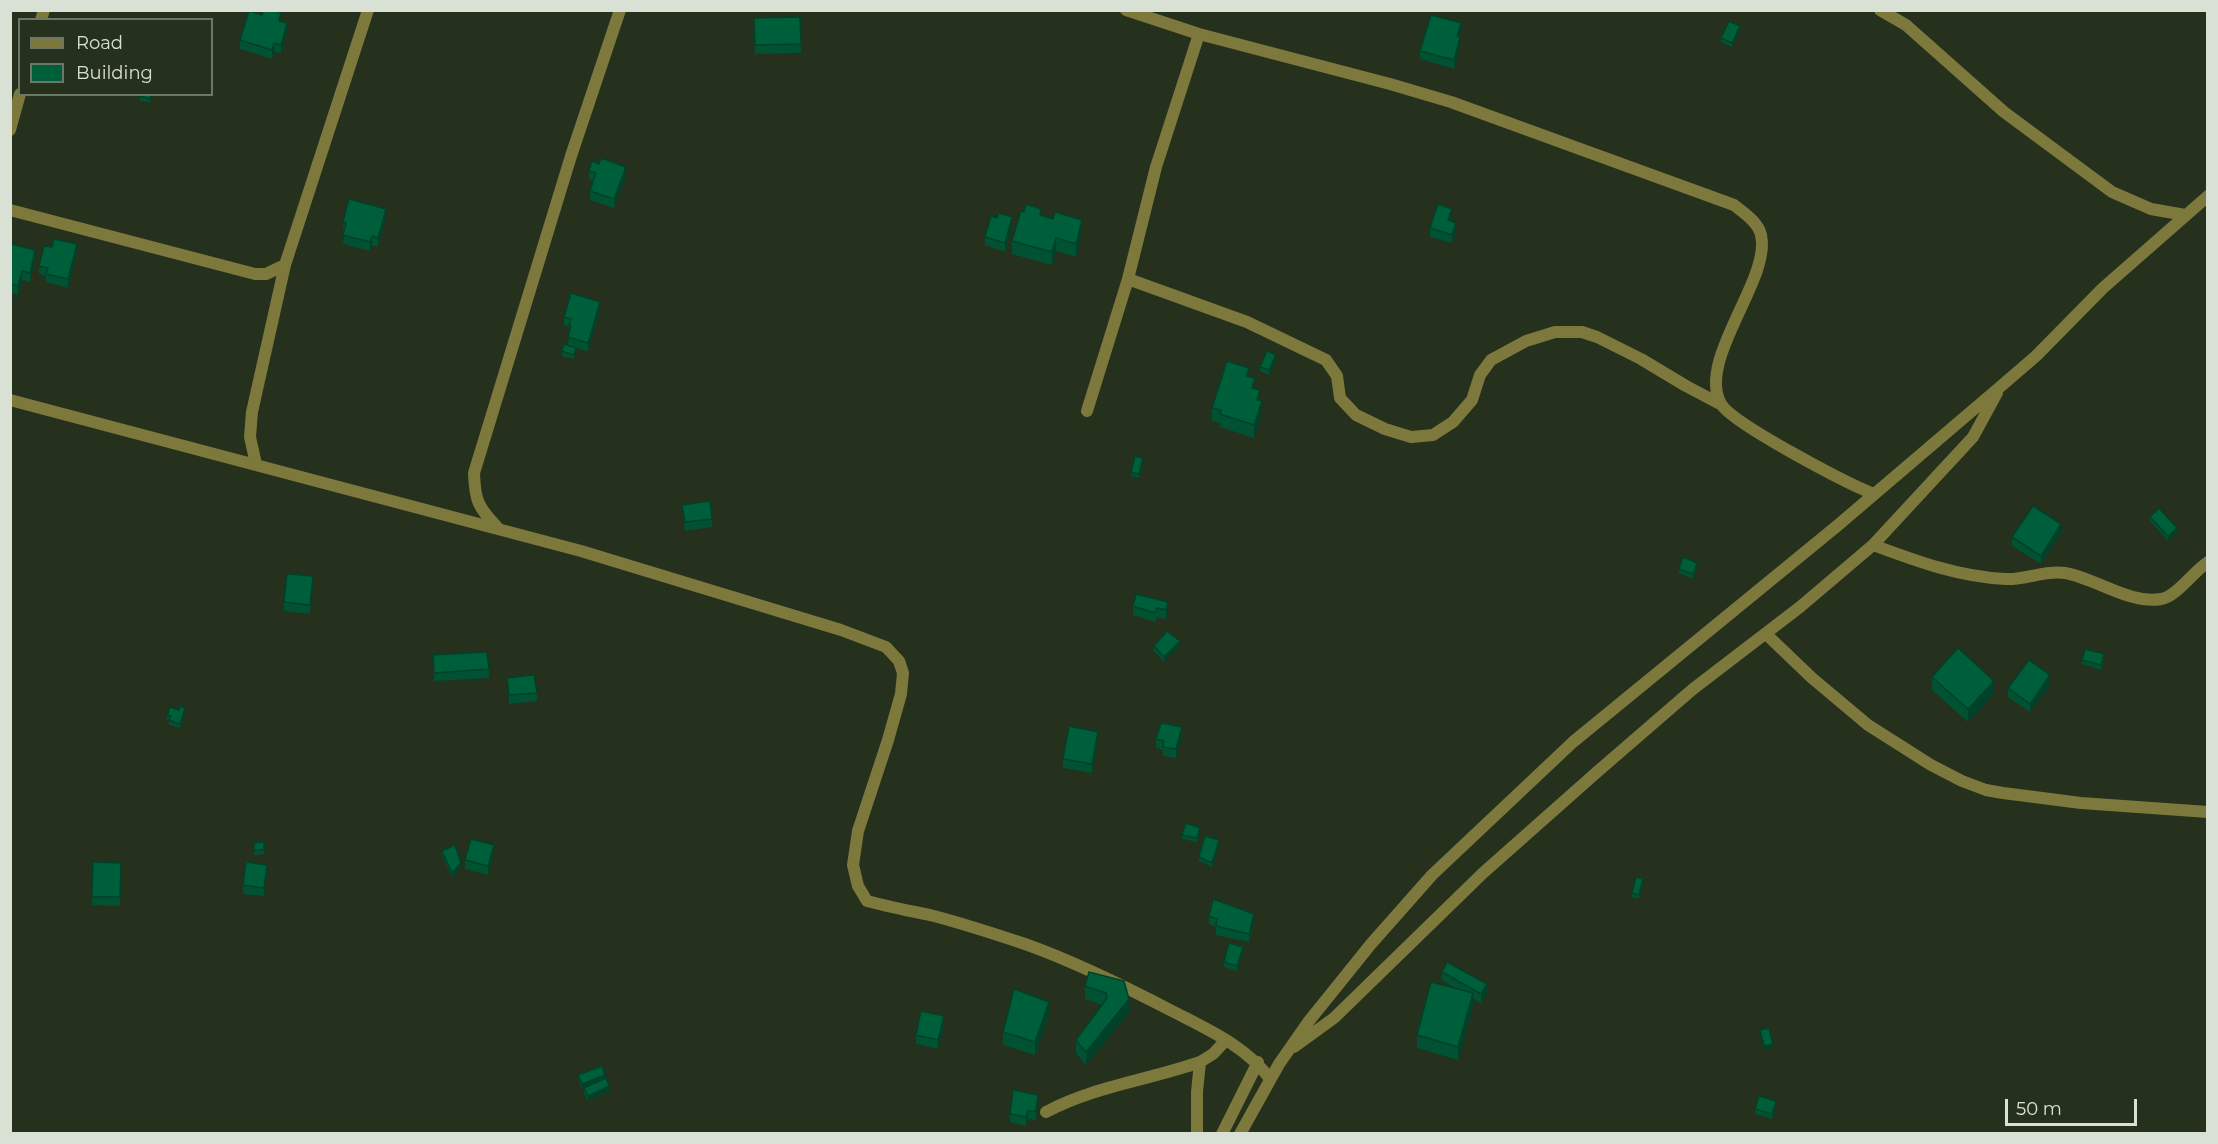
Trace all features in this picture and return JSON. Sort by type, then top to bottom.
[{"type":"street","points":[[256,465],[250,437],[252,412],[285,265],[368,10]]},
{"type":"street","points":[[498,528],[481,510],[475,496],[474,472],[571,156],[620,10]]},
{"type":"street","points":[[1126,10],[1199,34],[1451,102],[1734,205],[1752,220],[1761,233],[1762,249],[1758,266],[1727,339],[1720,363],[1715,386],[1722,405]]},
{"type":"street","points":[[1880,10],[1906,25],[2004,112],[2112,192],[2151,209],[2185,215]]},
{"type":"street","points":[[1087,411],[1128,279],[1156,167],[1199,34]]},
{"type":"street","points":[[10,130],[19,96]]},
{"type":"street","points":[[1240,1134],[1287,1051],[1371,944],[1440,867],[1573,742],[1874,494],[2036,356],[2103,288],[2208,196]]},
{"type":"street","points":[[10,210],[255,274],[266,274],[285,265]]},
{"type":"street","points":[[1128,279],[1247,322],[1326,360],[1337,376],[1340,398],[1356,415],[1385,429],[1411,436],[1433,435],[1453,422],[1472,400],[1480,375],[1491,360],[1526,341],[1555,332],[1576,332],[1597,337],[1722,405],[1758,433],[1874,494]]},
{"type":"street","points":[[1287,1051],[1334,1018],[1483,873],[1693,689],[1815,595],[1873,545],[1972,437],[2000,387]]},
{"type":"street","points":[[10,400],[498,528],[688,582],[841,630],[886,647],[899,661],[903,673],[898,705],[858,831],[853,865],[858,886],[867,901],[893,909],[933,916],[1025,944],[1083,968],[1226,1040],[1258,1062],[1270,1079]]},
{"type":"street","points":[[1873,545],[1945,570],[1992,579],[2018,580],[2039,574],[2061,573],[2082,577],[2119,592],[2153,599],[2163,599],[2172,593],[2208,562]]},
{"type":"street","points":[[1766,634],[1812,678],[1868,725],[1962,781],[1986,790],[2081,803],[2208,812]]},
{"type":"street","points":[[1046,1112],[1091,1091],[1200,1062],[1213,1054],[1226,1040]]},
{"type":"street","points":[[1197,1134],[1200,1062]]},
{"type":"street","points":[[1222,1134],[1258,1062]]},
{"type":"building","points":[[264,10],[281,13],[279,21],[287,23],[281,45],[274,43],[272,50],[240,40],[249,11],[262,15]]},
{"type":"building","points":[[1431,15],[1461,23],[1454,60],[1420,51]]},
{"type":"building","points":[[800,17],[801,44],[755,45],[754,18]]},
{"type":"building","points":[[1729,21],[1740,26],[1732,43],[1721,38]]},
{"type":"building","points":[[601,158],[626,167],[614,199],[590,191],[596,173],[589,171],[592,161],[599,164]]},
{"type":"building","points":[[349,199],[386,209],[378,238],[372,236],[370,242],[343,235],[346,223],[343,222]]},
{"type":"building","points":[[1026,204],[1041,209],[1040,215],[1053,219],[1055,212],[1082,220],[1076,244],[1056,238],[1052,252],[1012,241],[1021,211],[1024,212]]},
{"type":"building","points":[[1438,204],[1452,209],[1448,220],[1456,223],[1452,235],[1430,228]]},
{"type":"building","points":[[999,213],[1012,217],[1005,243],[985,237],[991,216],[997,218]]},
{"type":"building","points":[[54,239],[77,244],[68,279],[46,274],[48,268],[39,266],[44,246],[52,247]]},
{"type":"building","points":[[12,244],[35,250],[30,273],[22,271],[18,286],[10,284]]},
{"type":"building","points":[[571,293],[600,302],[588,343],[568,337],[571,319],[564,317]]},
{"type":"building","points":[[564,344],[576,348],[574,355],[562,351]]},
{"type":"building","points":[[1267,351],[1276,355],[1269,370],[1260,367]]},
{"type":"building","points":[[1227,361],[1249,368],[1246,376],[1255,378],[1252,388],[1260,390],[1257,400],[1262,401],[1254,425],[1220,414],[1221,410],[1212,408]]},
{"type":"building","points":[[1135,456],[1143,458],[1139,474],[1131,472]]},
{"type":"building","points":[[710,501],[712,519],[685,522],[682,505]]},
{"type":"building","points":[[2033,506],[2061,524],[2041,556],[2012,537]]},
{"type":"building","points":[[2159,508],[2177,528],[2168,536],[2150,517]]},
{"type":"building","points":[[1683,557],[1697,563],[1693,574],[1679,569]]},
{"type":"building","points":[[287,574],[313,576],[310,605],[284,602]]},
{"type":"building","points":[[1136,594],[1168,602],[1166,610],[1157,608],[1155,613],[1133,606]]},
{"type":"building","points":[[1167,631],[1180,641],[1164,657],[1154,646]]},
{"type":"building","points":[[1958,648],[1994,681],[1968,709],[1932,677]]},
{"type":"building","points":[[2085,649],[2104,654],[2101,665],[2082,660]]},
{"type":"building","points":[[487,652],[489,669],[434,673],[433,655]]},
{"type":"building","points":[[2029,660],[2050,675],[2030,704],[2008,688]]},
{"type":"building","points":[[534,675],[537,693],[509,695],[507,678]]},
{"type":"building","points":[[180,706],[185,708],[180,724],[169,720],[171,716],[167,715],[170,707],[179,710]]},
{"type":"building","points":[[1161,723],[1182,727],[1176,749],[1163,747],[1164,741],[1156,739]]},
{"type":"building","points":[[1069,726],[1098,732],[1092,764],[1063,759]]},
{"type":"building","points":[[1186,823],[1200,828],[1197,838],[1182,835]]},
{"type":"building","points":[[1205,836],[1219,840],[1212,863],[1199,857]]},
{"type":"building","points":[[471,839],[494,845],[488,866],[465,860]]},
{"type":"building","points":[[264,842],[264,850],[254,850],[254,843]]},
{"type":"building","points":[[455,845],[461,863],[452,873],[442,851]]},
{"type":"building","points":[[93,862],[121,863],[120,897],[92,897]]},
{"type":"building","points":[[246,862],[267,865],[264,888],[243,885]]},
{"type":"building","points":[[1636,877],[1643,879],[1639,895],[1632,893]]},
{"type":"building","points":[[1213,899],[1254,914],[1249,934],[1216,926],[1217,919],[1209,916]]},
{"type":"building","points":[[1229,943],[1243,947],[1237,966],[1224,962]]},
{"type":"building","points":[[1447,962],[1487,984],[1481,994],[1442,972]]},
{"type":"building","points":[[1089,972],[1124,981],[1129,999],[1086,1052],[1076,1040],[1107,998],[1106,993],[1085,986]]},
{"type":"building","points":[[1431,982],[1473,993],[1458,1047],[1417,1035]]},
{"type":"building","points":[[1014,989],[1049,1002],[1035,1042],[1003,1032]]},
{"type":"building","points":[[921,1011],[944,1016],[938,1040],[916,1035]]},
{"type":"building","points":[[1769,1028],[1773,1044],[1764,1046],[1760,1030]]},
{"type":"building","points":[[602,1066],[605,1075],[582,1084],[578,1075]]},
{"type":"building","points":[[606,1078],[609,1086],[588,1096],[584,1088]]},
{"type":"building","points":[[1013,1090],[1038,1095],[1036,1111],[1028,1111],[1026,1117],[1010,1114]]},
{"type":"building","points":[[1759,1096],[1776,1101],[1772,1114],[1755,1109]]}]
